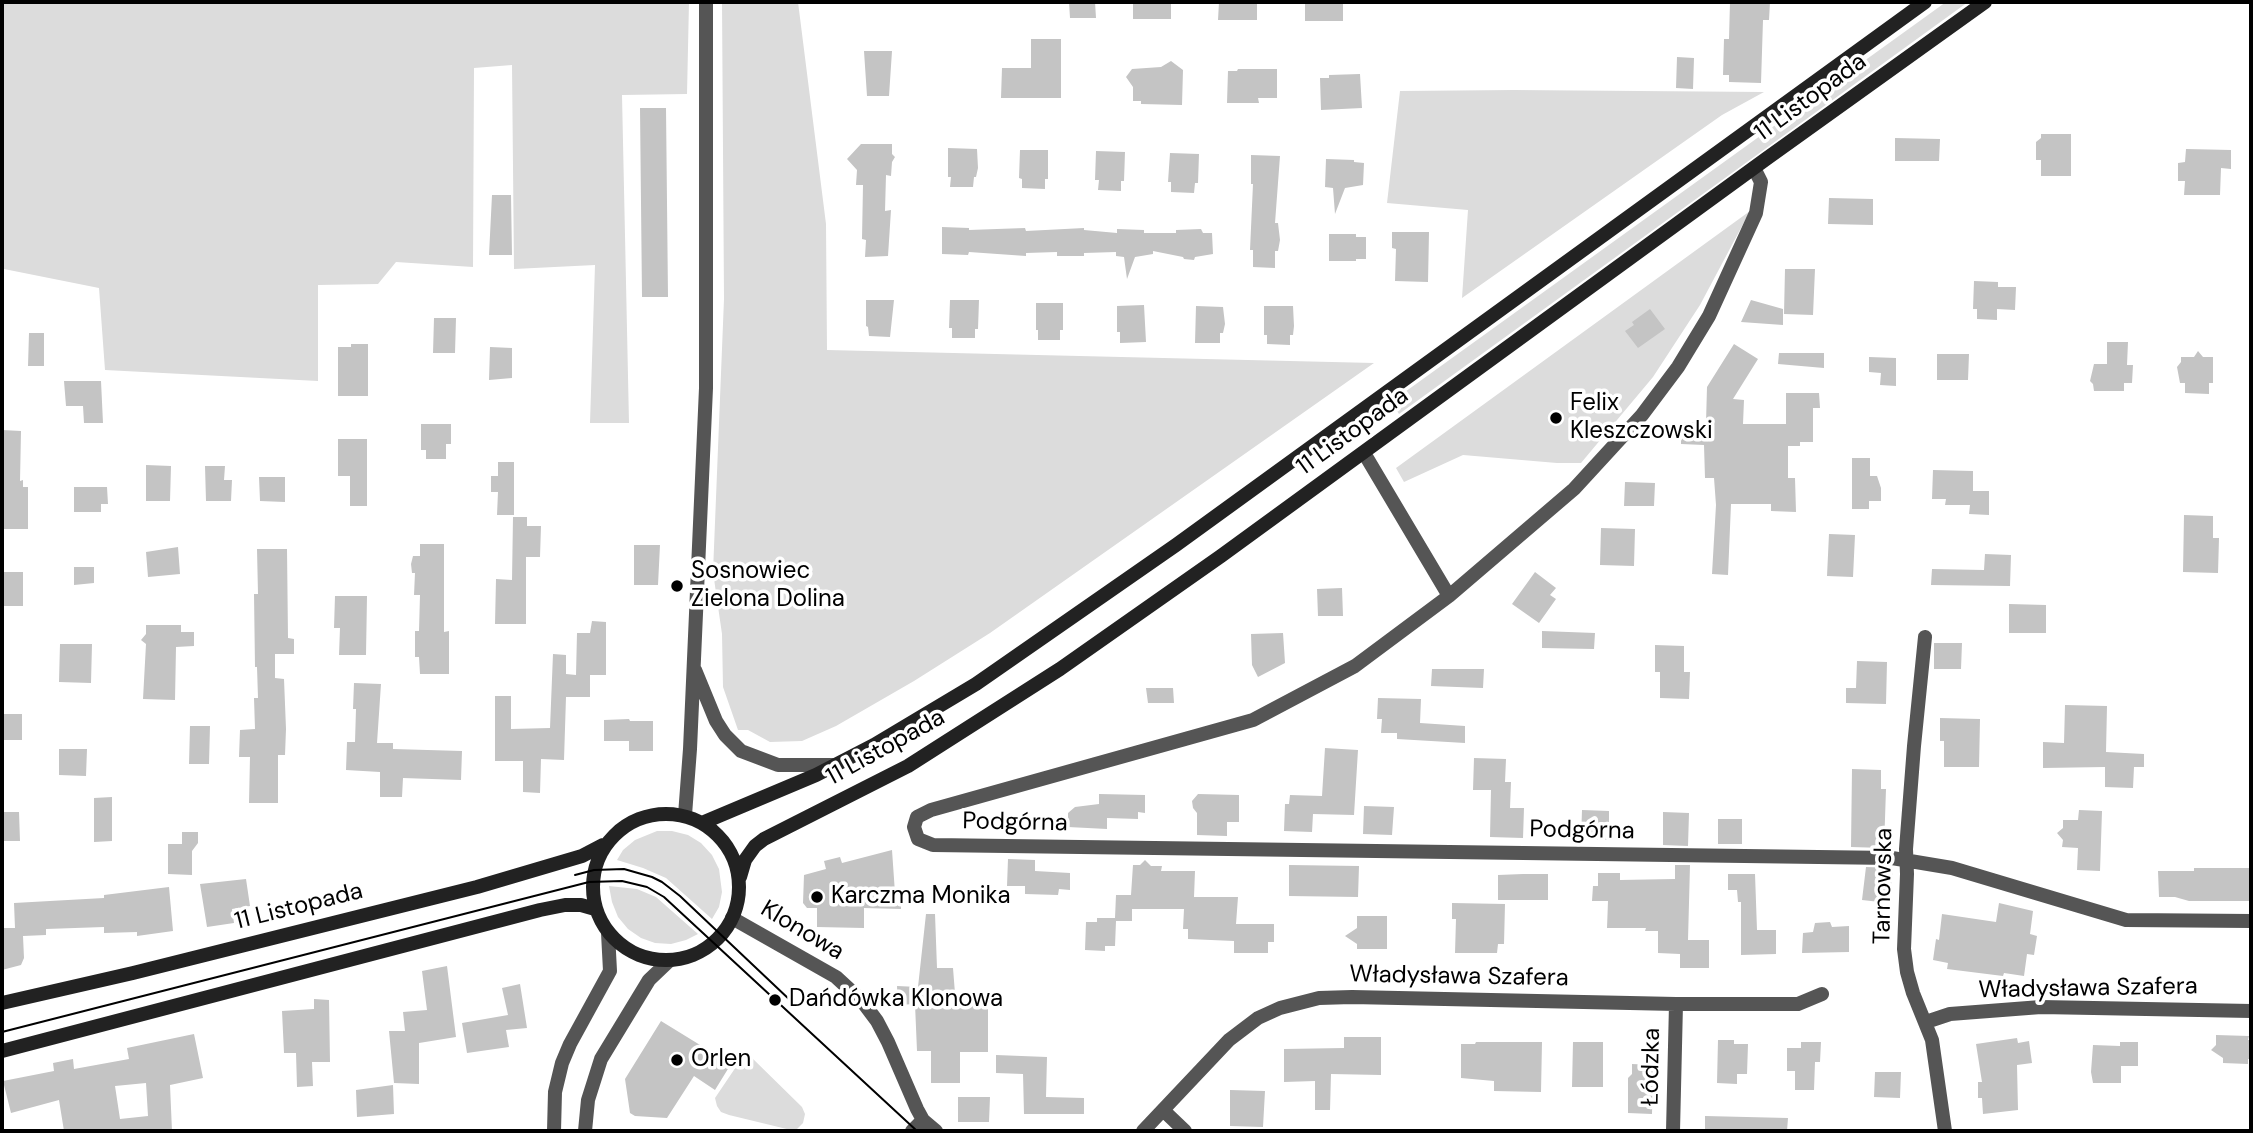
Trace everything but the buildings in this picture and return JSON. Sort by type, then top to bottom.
[{"type":"main road","name":"11 Listopada","points":[[702,822],[834,765],[976,684],[1084,611],[1924,2]]},
{"type":"main road","name":"11 Listopada","points":[[740,877],[745,860],[764,839],[908,766],[1004,706],[1221,556],[1985,2]]},
{"type":"main road","points":[[667,813],[685,815],[702,822],[715,832],[726,844],[740,877],[737,905],[732,918],[706,948],[685,959],[670,960],[636,955],[622,946],[608,933],[595,909],[592,891],[593,876],[604,845],[628,824],[643,817],[667,813]]},
{"type":"main road","name":"11 Listopada","points":[[2,1003],[477,887],[582,856],[604,845]]},
{"type":"main road","points":[[2,1051],[540,910],[565,905],[581,905],[595,909]]},
{"type":"street","points":[[685,815],[706,388],[706,2]]},
{"type":"street","points":[[1364,453],[1449,596],[1574,489],[1642,415],[1678,367],[1709,316],[1756,213],[1761,181],[1754,168]]},
{"type":"street","name":"Podgórna","points":[[1449,596],[1355,666],[1253,720],[931,810],[917,817],[914,827],[918,839],[933,845],[1906,859],[1952,869],[2126,919],[2251,921]]},
{"type":"street","name":"Tarnowska","points":[[1926,637],[1914,746],[1906,859],[1904,949],[1907,972],[1932,1040],[1945,1131]]},
{"type":"street","points":[[694,666],[716,721],[741,751],[778,765],[834,765]]},
{"type":"street","name":"Klonowa","points":[[732,918],[836,977],[850,989],[877,1021],[923,1120]]},
{"type":"street","points":[[554,1131],[555,1092],[562,1063],[610,971],[608,933]]},
{"type":"street","points":[[585,1131],[588,1100],[601,1059],[649,980],[670,960]]},
{"type":"street","name":"Władysława Szafera","points":[[1143,1131],[1229,1040],[1258,1017],[1319,998],[1798,1004],[1822,994]]},
{"type":"street","name":"Łódzka","points":[[1673,1131],[1676,1004]]},
{"type":"street","name":"Władysława Szafera","points":[[1926,1023],[1950,1014],[2041,1007],[2251,1011]]},
{"type":"street","points":[[1163,1110],[1185,1131]]},
{"type":"street","points":[[912,1131],[923,1120],[936,1131]]},
{"type":"shaded area","points":[[2,2],[689,2],[687,94],[622,95],[629,423],[590,423],[595,265],[514,269],[512,65],[474,68],[473,267],[396,262],[378,284],[318,285],[318,381],[105,370],[99,288],[4,269],[2,312]]},
{"type":"shaded area","points":[[722,2],[798,2],[826,224],[827,350],[1374,363],[990,633],[914,681],[836,726],[802,741],[770,742],[748,730],[738,730],[723,687],[722,634],[713,572],[724,299]]},
{"type":"shaded area","points":[[1946,2],[1968,2],[1399,414],[1391,402]]},
{"type":"shaded area","points":[[1400,91],[1764,92],[1722,115],[1462,298],[1468,210],[1387,203]]},
{"type":"shaded area","points":[[1750,211],[1700,305],[1653,377],[1581,463],[1463,455],[1404,482],[1396,468]]},
{"type":"shaded area","points":[[657,831],[688,835],[701,843],[712,855],[719,869],[722,892],[719,907],[712,919],[666,878],[617,860],[623,850],[635,840]]},
{"type":"shaded area","points":[[609,886],[637,889],[656,897],[698,934],[671,944],[655,943],[641,938],[628,929],[618,917]]},
{"type":"shaded area","points":[[744,1055],[749,1055],[802,1107],[805,1114],[803,1123],[795,1131],[721,1112],[715,1098]]},
{"type":"tram line","points":[[575,875],[594,870],[624,869],[662,882],[791,1001]]},
{"type":"tram line","points":[[2,1032],[589,882],[622,881],[647,887],[664,897],[917,1131]]},
{"type":"place","name":"Felix Kleszczowski","points":[[1556,418]]},
{"type":"place","name":"Sosnowiec Zielona Dolina","points":[[677,586]]},
{"type":"place","name":"Karczma Monika","points":[[817,897]]},
{"type":"place","name":"Dańdówka Klonowa","points":[[775,1000]]},
{"type":"place","name":"Orlen","points":[[677,1060]]}]
